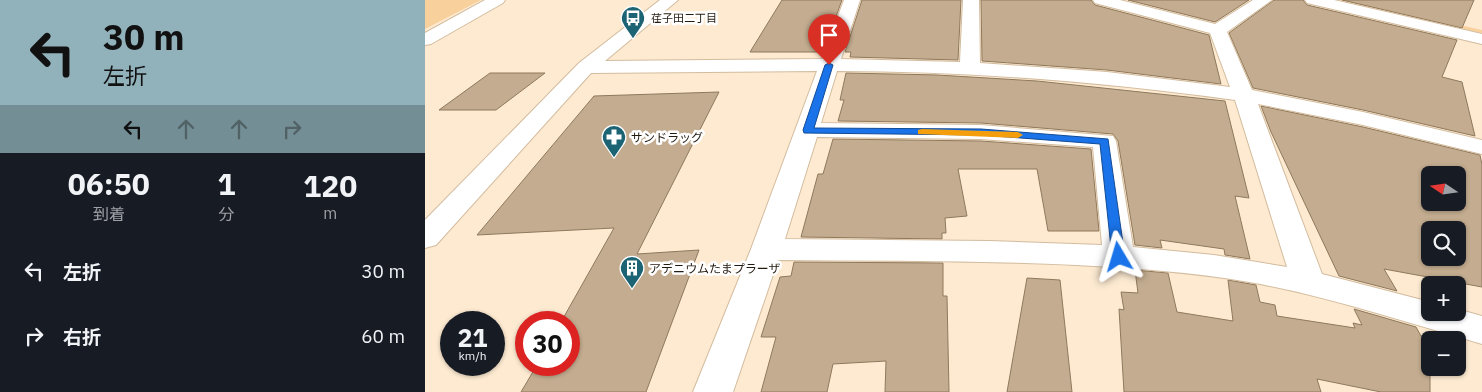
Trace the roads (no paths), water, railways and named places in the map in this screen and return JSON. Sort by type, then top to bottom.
[{"type":"street","points":[[425,40],[497,0]]},
{"type":"street","points":[[425,238],[586,66],[670,0]]},
{"type":"street","points":[[713,392],[766,249],[852,0]]},
{"type":"street","points":[[970,68],[971,0]]},
{"type":"street","points":[[1101,0],[1218,30],[1264,0]]},
{"type":"street","points":[[1313,0],[1482,39]]},
{"type":"street","points":[[1363,0],[1482,26]]},
{"type":"street","points":[[1218,30],[1245,96],[1309,284]]},
{"type":"street","points":[[586,66],[829,65],[970,68],[1100,77],[1245,96],[1405,127],[1482,147]]},
{"type":"street","points":[[808,130],[981,132],[1104,141],[1119,257]]},
{"type":"street","points":[[766,249],[982,252],[1119,257],[1216,266],[1309,284],[1482,330]]},
{"type":"place","name":"荏子田二丁目","points":[[633,39]]},
{"type":"place","name":"サンドラッグ","points":[[614,158]]},
{"type":"place","name":"アデニウムたまプラーザ","points":[[632,289]]}]
